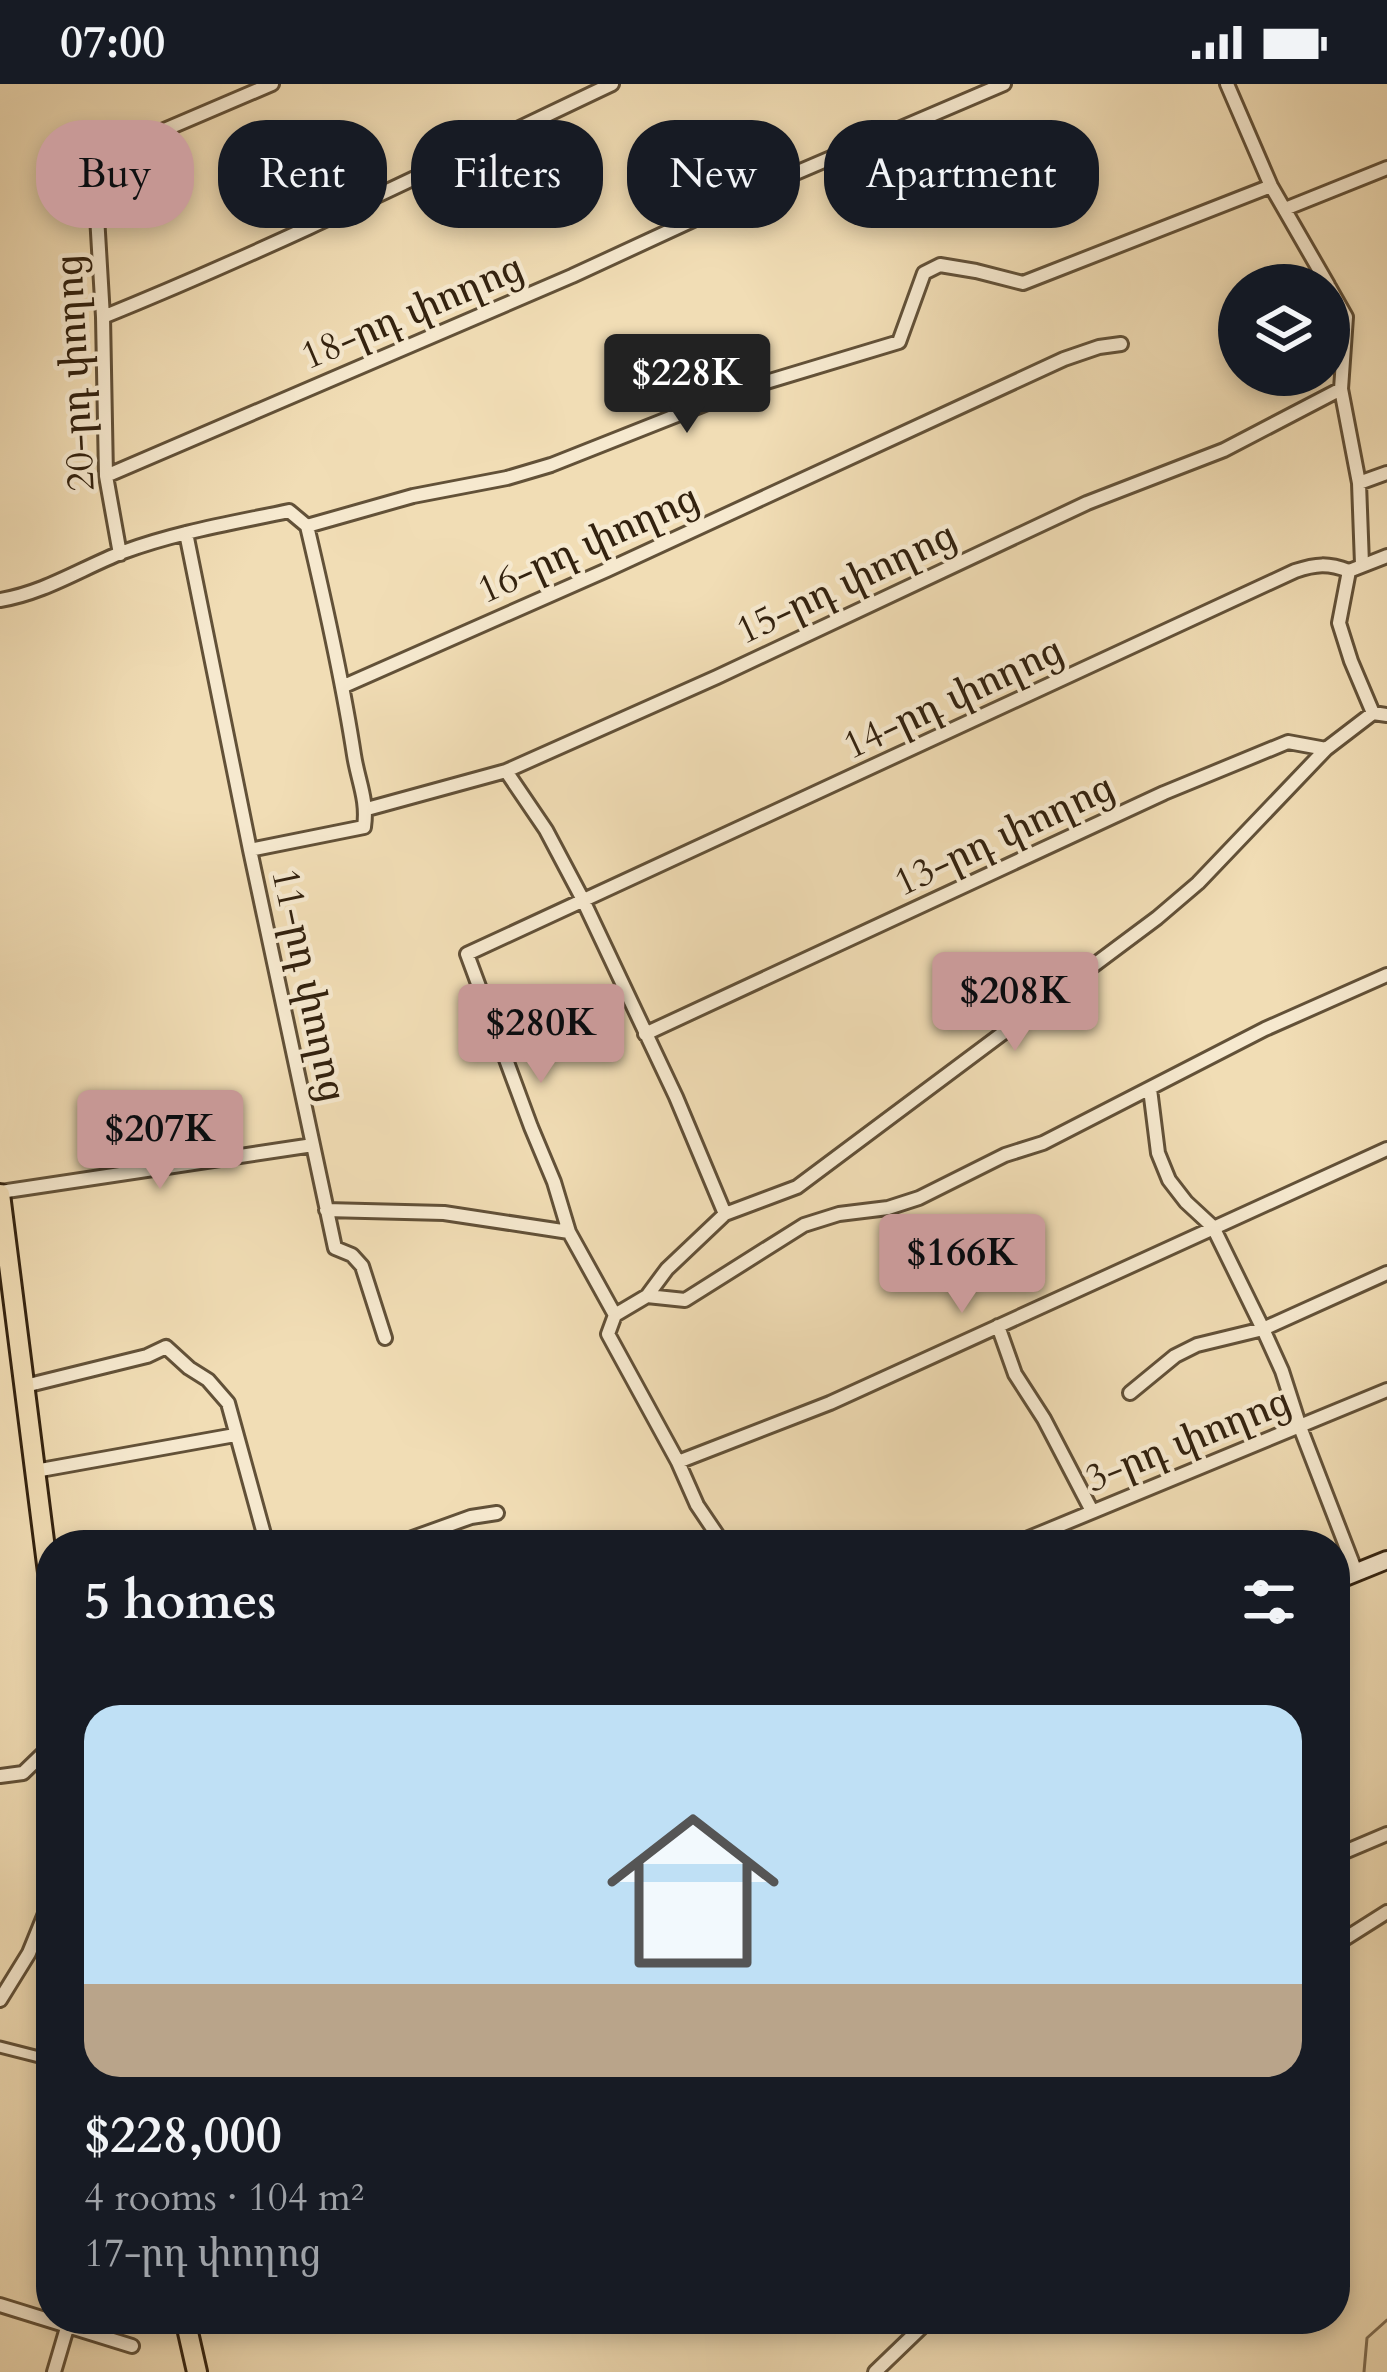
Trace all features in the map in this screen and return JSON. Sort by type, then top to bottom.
[{"type":"main road","points":[[0,1193],[43,1530]]},
{"type":"main road","points":[[1350,1575],[1387,1560]]},
{"type":"main road","points":[[188,2334],[197,2372]]},
{"type":"street","name":"20-րդ փողոց","points":[[120,554],[106,476],[97,166],[108,154],[272,84]]},
{"type":"street","points":[[103,317],[202,277],[612,84]]},
{"type":"street","name":"18-րդ փողոց","points":[[106,476],[1004,84]]},
{"type":"street","points":[[1227,84],[1271,186],[1316,264]]},
{"type":"street","points":[[1285,209],[1387,168]]},
{"type":"street","points":[[307,526],[550,465],[743,389],[899,342],[924,273],[940,265],[1023,283],[1271,186]]},
{"type":"street","name":"16-րդ փողոց","points":[[344,686],[1064,359],[1121,344]]},
{"type":"street","name":"15-րդ փողոց","points":[[250,850],[364,827],[367,808],[506,771],[1087,503],[1224,450],[1328,396]]},
{"type":"street","points":[[714,1530],[608,1334],[616,1316],[647,1296],[667,1268],[725,1214],[797,1186],[1157,918],[1198,883],[1326,749],[1380,714],[1351,661],[1339,623],[1356,567],[1359,483],[1342,396]]},
{"type":"street","points":[[1359,483],[1387,473]]},
{"type":"street","points":[[0,600],[25,596],[120,554],[186,533],[289,511],[307,526],[367,808]]},
{"type":"street","name":"11-րդ փողոց","points":[[186,533],[335,1248],[352,1255],[362,1266],[386,1338]]},
{"type":"street","name":"14-րդ փողոց","points":[[569,1232],[467,954],[1295,571],[1330,563],[1356,567],[1387,556]]},
{"type":"street","name":"13-րդ փողոց","points":[[645,1034],[1165,793],[1288,742],[1326,749]]},
{"type":"street","points":[[506,771],[546,830],[582,898],[725,1214]]},
{"type":"street","points":[[647,1296],[685,1300],[804,1225],[919,1198],[1005,1155],[1043,1142],[1264,1029],[1387,975]]},
{"type":"street","points":[[1150,1089],[1158,1153],[1169,1180],[1213,1227],[1263,1329],[1340,1530]]},
{"type":"street","points":[[0,1193],[313,1145]]},
{"type":"street","points":[[678,1462],[830,1403],[1387,1149]]},
{"type":"street","points":[[326,1210],[444,1214],[569,1232],[616,1316]]},
{"type":"street","points":[[1130,1393],[1175,1356],[1197,1345],[1263,1329],[1387,1273]]},
{"type":"street","points":[[998,1326],[1015,1374],[1092,1511]]},
{"type":"street","points":[[25,1386],[147,1357],[166,1347],[208,1380],[228,1403],[264,1530]]},
{"type":"street","name":"3-րդ փողոց","points":[[1047,1530],[1387,1390]]},
{"type":"street","points":[[35,1471],[236,1435]]},
{"type":"street","points":[[435,1530],[497,1513]]},
{"type":"street","points":[[1350,1556],[1356,1572]]},
{"type":"street","points":[[0,1776],[23,1773],[36,1760]]},
{"type":"street","points":[[1350,1850],[1387,1834]]},
{"type":"street","points":[[1350,1935],[1387,1912]]},
{"type":"street","points":[[0,2000],[36,1935]]},
{"type":"street","points":[[0,2047],[36,2056]]},
{"type":"street","points":[[0,2305],[36,2314]]},
{"type":"street","points":[[54,2372],[66,2334]]},
{"type":"street","points":[[99,2334],[131,2346]]},
{"type":"street","points":[[875,2372],[914,2334]]},
{"type":"waterway","points":[[1364,2372],[1367,2338],[1387,2320]]}]
